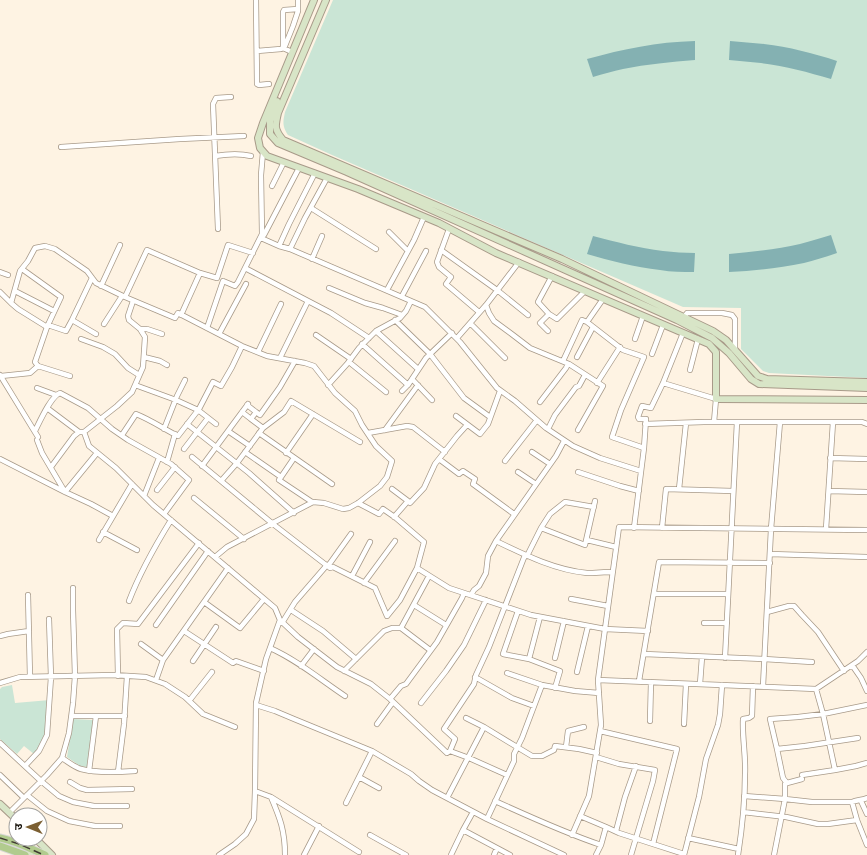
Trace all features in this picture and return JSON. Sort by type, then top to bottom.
[{"type":"main road","points":[[0,838],[5,839],[30,852],[45,855]]},
{"type":"main road","points":[[0,846],[25,855]]},
{"type":"street","points":[[256,0],[257,84],[269,84]]},
{"type":"street","points":[[283,48],[293,26],[298,9],[298,0]]},
{"type":"street","points":[[314,0],[258,138],[260,148],[263,152],[267,156],[358,189],[421,216],[496,252],[710,344],[716,352],[716,399],[714,422]]},
{"type":"street","points":[[318,0],[270,121],[270,134],[278,143],[347,172],[677,320],[712,338],[732,352],[758,376],[767,379],[867,382]]},
{"type":"street","points":[[326,0],[278,113],[275,126],[278,134],[283,140],[562,259],[713,331],[726,340],[732,352],[751,379],[759,384],[867,388]]},
{"type":"street","points":[[283,48],[282,12],[284,10],[298,9]]},
{"type":"street","points":[[257,51],[283,48],[292,52]]},
{"type":"street","points":[[218,229],[213,104],[216,98],[231,97]]},
{"type":"street","points":[[61,147],[244,136]]},
{"type":"street","points":[[207,328],[223,281],[235,286],[262,234],[261,175],[263,152]]},
{"type":"street","points":[[215,156],[235,154],[251,156]]},
{"type":"street","points":[[272,186],[284,162]]},
{"type":"street","points":[[261,237],[264,235],[299,168]]},
{"type":"street","points":[[279,246],[315,173]]},
{"type":"street","points":[[290,250],[327,178]]},
{"type":"street","points":[[387,290],[408,251],[421,216],[422,206]]},
{"type":"street","points":[[311,208],[326,216],[376,249]]},
{"type":"street","points":[[449,229],[437,262],[439,267],[451,277],[446,284],[479,312]]},
{"type":"street","points":[[389,232],[408,251]]},
{"type":"street","points":[[312,259],[322,236]]},
{"type":"street","points":[[261,237],[279,246],[426,306],[457,338],[497,388],[548,429],[564,441],[600,458],[641,470]]},
{"type":"street","points":[[104,324],[123,297],[147,250],[200,273],[217,278],[228,244],[253,253]]},
{"type":"street","points":[[101,286],[120,245]]},
{"type":"street","points":[[11,303],[20,271],[28,261],[35,248],[45,246],[55,249],[87,271],[96,283],[123,297],[175,318],[178,313],[242,346],[267,356],[314,366],[335,393],[355,411],[362,425],[376,446],[392,461],[387,478],[380,486],[358,503],[349,508],[343,509],[324,503],[312,502],[280,480],[281,477],[245,452]]},
{"type":"street","points":[[441,250],[497,290],[528,315]]},
{"type":"street","points":[[402,296],[426,251]]},
{"type":"street","points":[[457,338],[486,305],[519,262]]},
{"type":"street","points":[[245,268],[331,313],[369,338]]},
{"type":"street","points":[[22,269],[61,297],[47,326],[35,362],[38,366],[70,376]]},
{"type":"street","points":[[0,272],[8,275]]},
{"type":"street","points":[[182,315],[200,273]]},
{"type":"street","points":[[552,276],[538,302],[549,314],[557,319],[585,291]]},
{"type":"street","points":[[0,292],[18,309],[47,326],[66,331],[92,278]]},
{"type":"street","points":[[219,334],[246,284]]},
{"type":"street","points":[[329,288],[365,304],[383,308],[402,315]]},
{"type":"street","points":[[14,291],[54,311]]},
{"type":"street","points":[[587,322],[604,299]]},
{"type":"street","points":[[51,467],[74,436],[101,419],[132,392],[143,367],[145,337],[140,329],[129,320],[128,316],[133,301]]},
{"type":"street","points":[[280,358],[308,301]]},
{"type":"street","points":[[328,385],[350,361],[362,344],[376,331],[400,318],[406,311],[411,301]]},
{"type":"street","points":[[258,352],[281,304]]},
{"type":"street","points":[[486,305],[494,321],[514,334],[530,348],[563,361],[603,386],[578,430]]},
{"type":"street","points":[[684,317],[687,313],[722,313],[732,315],[735,319],[732,352]]},
{"type":"street","points":[[548,331],[540,323],[549,314]]},
{"type":"street","points":[[635,339],[643,316]]},
{"type":"street","points":[[72,320],[96,334]]},
{"type":"street","points":[[395,320],[430,354],[464,398],[490,417]]},
{"type":"street","points":[[563,361],[582,320],[587,322],[624,350],[644,358],[621,410],[612,437],[644,448]]},
{"type":"street","points":[[470,323],[506,358]]},
{"type":"street","points":[[652,354],[664,325]]},
{"type":"street","points":[[577,357],[593,327]]},
{"type":"street","points":[[140,329],[147,329],[162,334]]},
{"type":"street","points":[[376,331],[418,369]]},
{"type":"street","points":[[402,391],[408,385],[426,358],[452,333]]},
{"type":"street","points":[[634,528],[646,420],[638,417],[642,406],[650,408],[663,383],[683,333]]},
{"type":"street","points":[[316,335],[350,361],[386,392]]},
{"type":"street","points":[[81,339],[114,354],[128,368],[139,376]]},
{"type":"street","points":[[690,370],[698,339]]},
{"type":"street","points":[[362,344],[408,385]]},
{"type":"street","points":[[122,435],[136,414],[151,420],[178,436],[198,410],[213,382],[221,386],[242,346]]},
{"type":"street","points":[[597,382],[620,347]]},
{"type":"street","points":[[716,352],[732,352]]},
{"type":"street","points":[[144,357],[160,361],[167,365]]},
{"type":"street","points":[[202,466],[247,404],[260,415],[280,387],[295,361]]},
{"type":"street","points":[[540,402],[568,364]]},
{"type":"street","points":[[38,366],[30,373],[1,375],[35,431],[42,453],[65,492]]},
{"type":"street","points":[[548,429],[576,386],[578,386],[585,375]]},
{"type":"street","points":[[412,379],[432,400]]},
{"type":"street","points":[[164,429],[185,380]]},
{"type":"street","points":[[663,383],[716,399],[867,400]]},
{"type":"street","points":[[135,385],[198,410],[216,424]]},
{"type":"street","points":[[385,430],[418,385]]},
{"type":"street","points":[[36,388],[56,395],[60,393],[88,408],[122,435],[175,467],[189,480],[164,514]]},
{"type":"street","points":[[456,416],[480,434],[488,424],[500,391]]},
{"type":"street","points":[[35,431],[47,408],[56,395]]},
{"type":"street","points":[[221,481],[237,463],[263,428],[284,412],[291,401],[360,442]]},
{"type":"street","points":[[47,408],[82,432],[89,446],[116,468],[164,514],[275,608],[281,622],[298,637],[337,667],[371,684],[392,701],[447,754],[450,751],[507,775]]},
{"type":"street","points":[[242,412],[263,428]]},
{"type":"street","points":[[251,419],[256,412]]},
{"type":"street","points":[[286,453],[313,414]]},
{"type":"street","points":[[184,449],[208,418]]},
{"type":"street","points":[[505,461],[537,420]]},
{"type":"street","points":[[645,424],[714,422],[862,422],[867,424]]},
{"type":"street","points":[[725,658],[737,422]]},
{"type":"street","points":[[763,686],[771,529],[780,422]]},
{"type":"street","points":[[826,529],[833,422]]},
{"type":"street","points":[[679,489],[686,423]]},
{"type":"street","points":[[187,424],[237,463],[294,513]]},
{"type":"street","points":[[392,489],[410,503],[424,488],[435,464],[467,425]]},
{"type":"street","points":[[368,433],[408,426],[413,427],[445,452]]},
{"type":"street","points":[[228,431],[250,446]]},
{"type":"street","points":[[259,433],[332,484]]},
{"type":"street","points":[[167,462],[175,434]]},
{"type":"street","points":[[471,595],[479,586],[486,573],[488,556],[496,541],[550,464],[564,441]]},
{"type":"street","points":[[532,452],[550,464]]},
{"type":"street","points":[[65,492],[97,453]]},
{"type":"street","points":[[144,496],[160,458]]},
{"type":"street","points":[[192,458],[327,566],[330,568],[333,567],[375,588],[387,616],[400,600],[417,568],[424,542],[383,509],[379,514],[358,503]]},
{"type":"street","points":[[281,477],[294,458]]},
{"type":"street","points":[[830,458],[867,459]]},
{"type":"street","points":[[0,459],[113,516]]},
{"type":"street","points":[[439,459],[460,474],[463,471],[475,479],[473,484],[514,514]]},
{"type":"street","points":[[157,490],[175,467]]},
{"type":"street","points":[[518,472],[536,484]]},
{"type":"street","points":[[578,472],[639,491]]},
{"type":"street","points":[[99,540],[132,484]]},
{"type":"street","points":[[662,528],[666,488],[733,491]]},
{"type":"street","points":[[829,491],[867,492]]},
{"type":"street","points":[[194,498],[244,539]]},
{"type":"street","points":[[394,517],[408,501]]},
{"type":"street","points":[[541,528],[585,545],[595,501]]},
{"type":"street","points":[[215,558],[227,547],[294,513],[312,502]]},
{"type":"street","points":[[450,751],[455,739],[444,729],[474,684],[475,677],[489,647],[526,555],[541,528],[550,514],[565,502],[594,508]]},
{"type":"street","points":[[129,601],[136,582],[171,520]]},
{"type":"street","points":[[572,835],[589,796],[601,725],[598,680],[618,528],[867,530]]},
{"type":"street","points":[[103,532],[137,550]]},
{"type":"street","points":[[219,855],[246,834],[254,819],[256,705],[270,648],[281,622],[291,610],[295,602],[327,566],[351,534]]},
{"type":"street","points":[[587,540],[616,547]]},
{"type":"street","points":[[364,583],[394,541]]},
{"type":"street","points":[[496,541],[526,555],[566,570],[588,573],[612,572]]},
{"type":"street","points":[[352,576],[370,542]]},
{"type":"street","points":[[118,676],[117,629],[123,624],[138,624],[198,543]]},
{"type":"street","points":[[156,625],[208,551]]},
{"type":"street","points":[[770,554],[867,557]]},
{"type":"street","points":[[639,681],[659,562],[770,563]]},
{"type":"street","points":[[156,680],[163,660],[228,568]]},
{"type":"street","points":[[417,568],[449,588],[531,615],[605,629],[648,631]]},
{"type":"street","points":[[401,628],[429,576]]},
{"type":"street","points":[[15,807],[62,758],[69,733],[74,703],[75,676],[73,610],[74,588]]},
{"type":"street","points":[[377,724],[400,686],[406,684],[430,650],[464,593]]},
{"type":"street","points":[[654,594],[728,594]]},
{"type":"street","points":[[28,595],[30,677]]},
{"type":"street","points":[[204,602],[240,628],[264,599]]},
{"type":"street","points":[[571,599],[608,606]]},
{"type":"street","points":[[421,703],[464,645],[486,600]]},
{"type":"street","points":[[414,605],[446,625]]},
{"type":"street","points":[[767,612],[794,606],[818,632],[844,671]]},
{"type":"street","points":[[291,610],[324,631],[356,659]]},
{"type":"street","points":[[518,611],[503,654],[529,659],[560,671],[555,688]]},
{"type":"street","points":[[529,659],[540,617]]},
{"type":"street","points":[[25,766],[39,751],[47,735],[51,677],[50,619]]},
{"type":"street","points":[[555,658],[564,621]]},
{"type":"street","points":[[704,623],[727,623]]},
{"type":"street","points":[[577,672],[588,626]]},
{"type":"street","points":[[193,661],[216,627]]},
{"type":"street","points":[[344,670],[384,631],[392,628],[401,628],[430,650]]},
{"type":"street","points":[[0,636],[29,631]]},
{"type":"street","points":[[184,631],[233,663],[236,660],[264,671]]},
{"type":"street","points":[[141,644],[163,660]]},
{"type":"street","points":[[270,648],[282,653],[345,696]]},
{"type":"street","points":[[301,666],[314,649]]},
{"type":"street","points":[[598,680],[816,689],[858,661],[867,652]]},
{"type":"street","points":[[644,654],[812,662]]},
{"type":"street","points":[[700,684],[702,657]]},
{"type":"street","points":[[852,665],[861,678],[867,691]]},
{"type":"street","points":[[189,701],[212,672]]},
{"type":"street","points":[[507,673],[542,686],[599,693]]},
{"type":"street","points":[[118,772],[125,716],[127,676]]},
{"type":"street","points":[[0,683],[30,677],[146,677],[165,684],[185,697],[203,714],[235,727]]},
{"type":"street","points":[[475,677],[512,698],[534,706]]},
{"type":"street","points":[[650,721],[651,682]]},
{"type":"street","points":[[684,724],[686,684]]},
{"type":"street","points":[[580,816],[616,832],[684,854],[699,797],[706,759],[718,725],[722,685]]},
{"type":"street","points":[[487,819],[514,761],[514,754],[522,738],[542,686]]},
{"type":"street","points":[[738,855],[743,812],[745,774],[743,718],[749,718],[752,716],[753,686]]},
{"type":"street","points":[[816,689],[835,770]]},
{"type":"street","points":[[256,705],[294,718],[372,751],[411,774],[432,790],[487,819],[564,855]]},
{"type":"street","points":[[787,783],[783,778],[770,719],[823,714],[867,705]]},
{"type":"street","points":[[72,716],[125,716]]},
{"type":"street","points":[[89,771],[96,716]]},
{"type":"street","points":[[466,718],[532,756],[542,756],[554,750],[555,746],[566,747],[579,749],[619,764],[655,770],[631,855]]},
{"type":"street","points":[[447,798],[484,727]]},
{"type":"street","points":[[566,747],[568,731],[584,727]]},
{"type":"street","points":[[600,731],[677,749],[653,844]]},
{"type":"street","points":[[777,749],[858,738]]},
{"type":"street","points":[[0,743],[59,796],[73,802],[94,806],[127,806]]},
{"type":"street","points":[[346,803],[372,751]]},
{"type":"street","points":[[62,758],[79,769],[89,771],[135,771]]},
{"type":"street","points":[[774,855],[784,799],[785,784],[802,777],[867,763]]},
{"type":"street","points":[[616,832],[625,797],[636,766]]},
{"type":"street","points":[[0,775],[48,811],[69,821],[95,826],[120,826]]},
{"type":"street","points":[[359,777],[379,788]]},
{"type":"street","points":[[70,782],[87,790],[132,789]]},
{"type":"street","points":[[255,791],[271,797],[320,826],[359,852]]},
{"type":"street","points":[[744,796],[812,802],[852,802],[858,800],[861,801],[867,798]]},
{"type":"street","points":[[271,797],[283,828],[285,855]]},
{"type":"street","points":[[495,801],[572,835],[601,845]]},
{"type":"street","points":[[861,801],[867,814]]},
{"type":"street","points":[[852,802],[857,820],[867,845]]},
{"type":"street","points":[[0,804],[8,812]]},
{"type":"street","points":[[451,855],[473,812]]},
{"type":"street","points":[[743,812],[781,816],[818,824],[857,820]]},
{"type":"street","points":[[304,855],[320,826]]},
{"type":"street","points":[[596,855],[601,845],[606,827]]},
{"type":"street","points":[[463,830],[510,855]]},
{"type":"street","points":[[370,836],[406,855]]},
{"type":"street","points":[[688,838],[739,849]]},
{"type":"street","points":[[44,847],[52,855]]},
{"type":"street","points":[[494,855],[497,848]]},
{"type":"green space","points":[[333,0],[867,0],[867,378],[769,373],[763,371],[741,349],[741,308],[683,307],[288,135],[284,124],[285,112]]},
{"type":"green space","points":[[12,685],[15,703],[50,700],[44,742],[34,754],[24,746],[17,754],[0,739],[0,689],[2,687]]},
{"type":"green space","points":[[73,719],[93,720],[87,767],[80,766],[67,757]]},
{"type":"water","points":[[695,41],[695,60],[632,67],[593,77],[587,59],[640,47]]},
{"type":"water","points":[[730,41],[783,47],[837,61],[831,79],[779,66],[729,60]]},
{"type":"water","points":[[831,235],[837,253],[795,265],[729,272],[729,254],[791,246]]},
{"type":"water","points":[[593,236],[654,250],[695,253],[694,272],[668,271],[641,267],[587,254]]},
{"type":"railway","points":[[0,838],[19,844],[44,855]]}]
